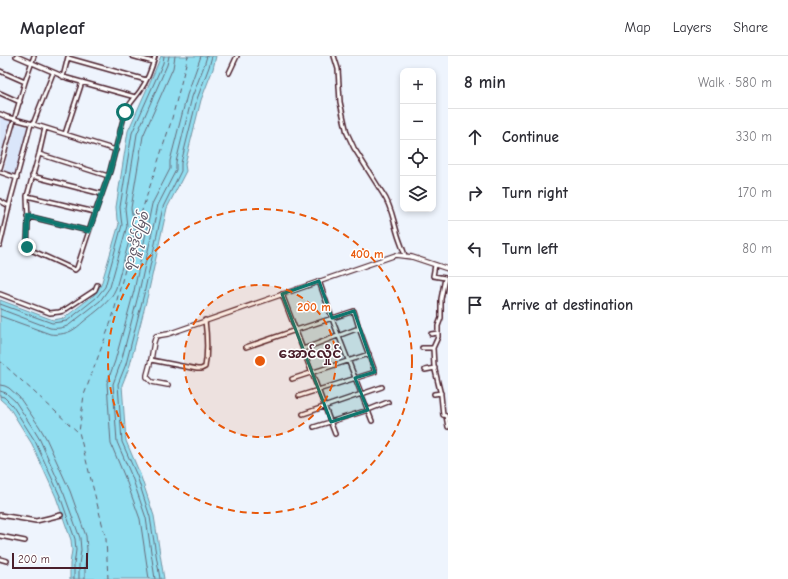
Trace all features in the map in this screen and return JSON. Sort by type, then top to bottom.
[{"type":"street","points":[[16,56],[63,77],[135,97]]},
{"type":"street","points":[[0,168],[34,56]]},
{"type":"street","points":[[132,56],[154,62]]},
{"type":"street","points":[[45,128],[27,196],[28,248],[75,270],[77,268],[108,176],[125,112],[146,80],[155,56]]},
{"type":"street","points":[[229,73],[237,56]]},
{"type":"street","points":[[334,56],[338,69],[340,102],[347,133],[354,148],[387,200],[397,234],[406,256]]},
{"type":"street","points":[[63,77],[68,57],[146,80]]},
{"type":"street","points":[[0,71],[25,82]]},
{"type":"street","points":[[0,245],[16,178],[32,124],[53,73]]},
{"type":"street","points":[[65,134],[82,82]]},
{"type":"street","points":[[0,93],[20,102]]},
{"type":"street","points":[[0,114],[116,150]]},
{"type":"street","points":[[39,154],[108,176]]},
{"type":"street","points":[[0,172],[16,178]]},
{"type":"street","points":[[32,176],[102,194]]},
{"type":"street","points":[[27,196],[95,212]]},
{"type":"street","points":[[0,201],[9,206]]},
{"type":"street","points":[[28,216],[89,231]]},
{"type":"street","points":[[168,385],[152,382],[147,377],[156,336],[168,334],[396,255],[406,256],[448,269]]},
{"type":"street","points":[[435,265],[433,276],[445,278],[441,299],[438,337],[433,348],[435,368],[441,393],[443,415],[446,416],[448,427]]},
{"type":"street","points":[[319,281],[338,335],[372,421]]},
{"type":"street","points":[[0,294],[46,312],[59,312],[95,290],[97,285]]},
{"type":"street","points":[[282,294],[335,434]]},
{"type":"street","points":[[246,347],[354,311],[375,372],[299,396]]},
{"type":"street","points":[[151,360],[197,369],[205,366],[207,332],[205,320]]},
{"type":"street","points":[[302,349],[360,328]]},
{"type":"street","points":[[431,334],[438,333]]},
{"type":"street","points":[[422,348],[433,348]]},
{"type":"street","points":[[292,379],[369,354]]},
{"type":"street","points":[[424,370],[435,368]]},
{"type":"street","points":[[303,414],[382,387]]},
{"type":"street","points":[[434,394],[441,393]]},
{"type":"street","points":[[314,427],[388,402]]},
{"type":"street","points":[[0,515],[36,521],[61,515]]},
{"type":"street","points":[[0,536],[25,541]]},
{"type":"street","points":[[0,559],[7,561]]},
{"type":"highlighted area","points":[[319,281],[332,318],[354,311],[375,372],[355,378],[368,410],[331,422],[282,294]]},
{"type":"shaded area","points":[[0,117],[12,122],[0,160]]},
{"type":"shaded area","points":[[16,124],[30,127],[15,176],[3,172]]},
{"type":"water","name":"ရာဇူဒိုင်မြစ်","points":[[161,56],[216,56],[213,69],[201,100],[185,164],[186,171],[167,208],[148,294],[130,365],[122,385],[126,441],[140,474],[154,516],[164,579],[70,579],[72,550],[71,540],[56,497],[32,444],[9,407],[0,399],[0,300],[53,320],[64,318],[94,295],[101,285],[119,224],[117,220],[116,207],[128,131]]},
{"type":"ferry route","points":[[108,579],[106,539],[79,432],[84,395],[112,319],[134,235],[171,122],[188,56]]},
{"type":"ferry route","points":[[0,361],[78,432]]},
{"type":"district","name":"အောင်လှိုင်","points":[[310,353]]},
{"type":"route","points":[[27,247],[28,216],[89,231],[110,171],[125,112]]}]
